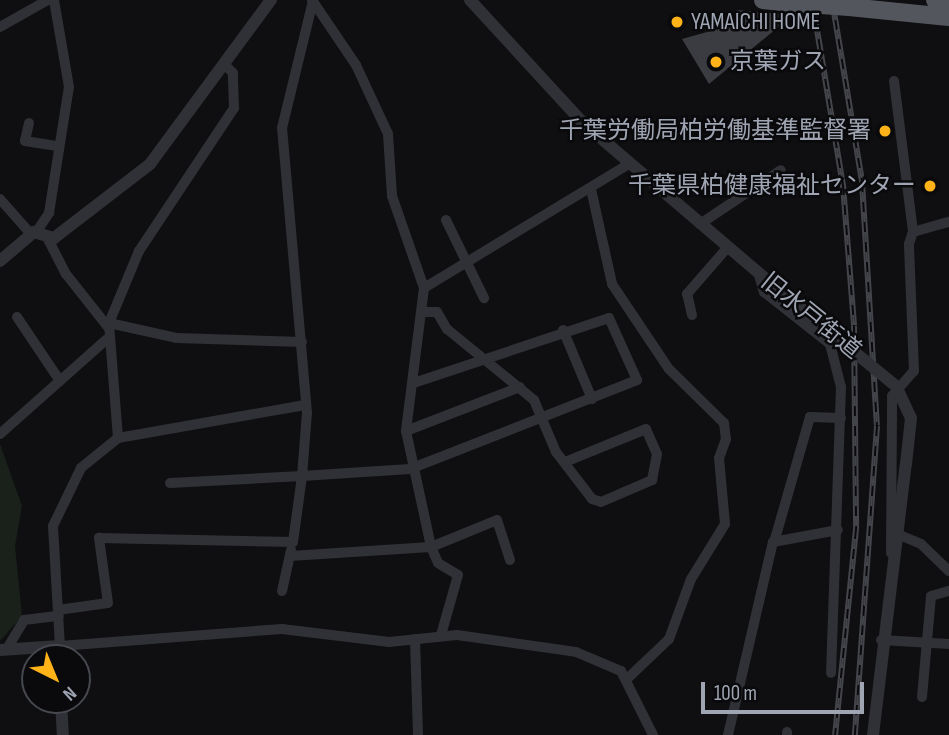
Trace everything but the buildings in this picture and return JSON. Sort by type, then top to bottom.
[{"type":"highway","points":[[763,0],[949,17]]},
{"type":"highway","points":[[935,0],[949,1]]},
{"type":"street","points":[[0,27],[48,0]]},
{"type":"street","points":[[0,261],[34,233],[49,213],[56,146],[69,87],[54,0]]},
{"type":"street","points":[[271,0],[150,164],[49,241],[66,274],[109,325],[177,338],[302,342]]},
{"type":"street","name":"旧水戸街道","points":[[470,0],[560,100],[629,164],[896,386],[911,418],[891,555],[873,735]]},
{"type":"street","points":[[313,1],[356,65],[388,134],[392,196],[424,288],[425,312],[406,431],[410,469],[431,547],[438,563],[458,575],[441,635]]},
{"type":"street","points":[[282,592],[293,542],[302,476],[305,405],[302,342],[282,128],[313,1]]},
{"type":"street","points":[[118,438],[106,340],[109,325],[139,251],[234,108],[233,73],[225,65]]},
{"type":"street","points":[[891,555],[892,396],[914,371],[913,232],[894,81]]},
{"type":"street","points":[[29,123],[25,141],[56,146]]},
{"type":"street","points":[[424,288],[629,164]]},
{"type":"street","points":[[700,224],[781,170]]},
{"type":"street","points":[[590,189],[612,284],[669,369],[724,423],[726,439],[719,458],[725,524],[691,579],[669,639],[626,680]]},
{"type":"street","points":[[0,199],[34,233],[54,237]]},
{"type":"street","points":[[446,220],[469,261],[484,298]]},
{"type":"street","points":[[913,232],[949,222]]},
{"type":"street","points":[[692,315],[687,294],[727,248]]},
{"type":"street","points":[[760,275],[764,292],[830,344],[841,418],[831,673]]},
{"type":"street","points":[[425,312],[437,312],[447,329],[520,387],[565,462],[601,502],[652,480],[657,454],[646,429],[565,462]]},
{"type":"street","points":[[17,317],[60,381]]},
{"type":"street","points":[[170,483],[410,469],[542,420],[637,380],[632,363],[609,317],[563,330],[414,383]]},
{"type":"street","points":[[563,330],[592,399]]},
{"type":"street","points":[[0,434],[106,340]]},
{"type":"street","points":[[406,431],[520,387]]},
{"type":"street","points":[[60,644],[52,545],[57,509],[81,468],[118,438],[305,405]]},
{"type":"street","points":[[724,734],[810,417],[841,418]]},
{"type":"street","points":[[290,556],[431,547],[497,520],[510,560]]},
{"type":"street","points":[[775,539],[838,530]]},
{"type":"street","points":[[895,533],[921,544],[949,571]]},
{"type":"street","points":[[4,649],[24,620],[108,603],[99,538],[293,542]]},
{"type":"street","points":[[922,697],[931,597],[949,591]]},
{"type":"street","points":[[91,649],[282,629],[389,642],[441,635],[576,652],[616,667],[626,680],[653,735]]},
{"type":"street","points":[[415,639],[418,735]]},
{"type":"street","points":[[881,639],[949,644]]},
{"type":"street","points":[[61,714],[62,735]]},
{"type":"shaded area","points":[[0,444],[22,506],[15,546],[22,616],[0,641]]},
{"type":"railway","points":[[812,0],[843,185],[854,326],[856,529],[835,735]]},
{"type":"railway","points":[[832,0],[862,182],[877,426],[855,735]]},
{"type":"place","name":"YAMAICHI HOME","points":[[677,22]]},
{"type":"place","name":"京葉ガス","points":[[716,62]]},
{"type":"place","name":"千葉労働局柏労働基準監督署","points":[[885,131]]},
{"type":"place","name":"千葉県柏健康福祉センター","points":[[930,186]]}]
